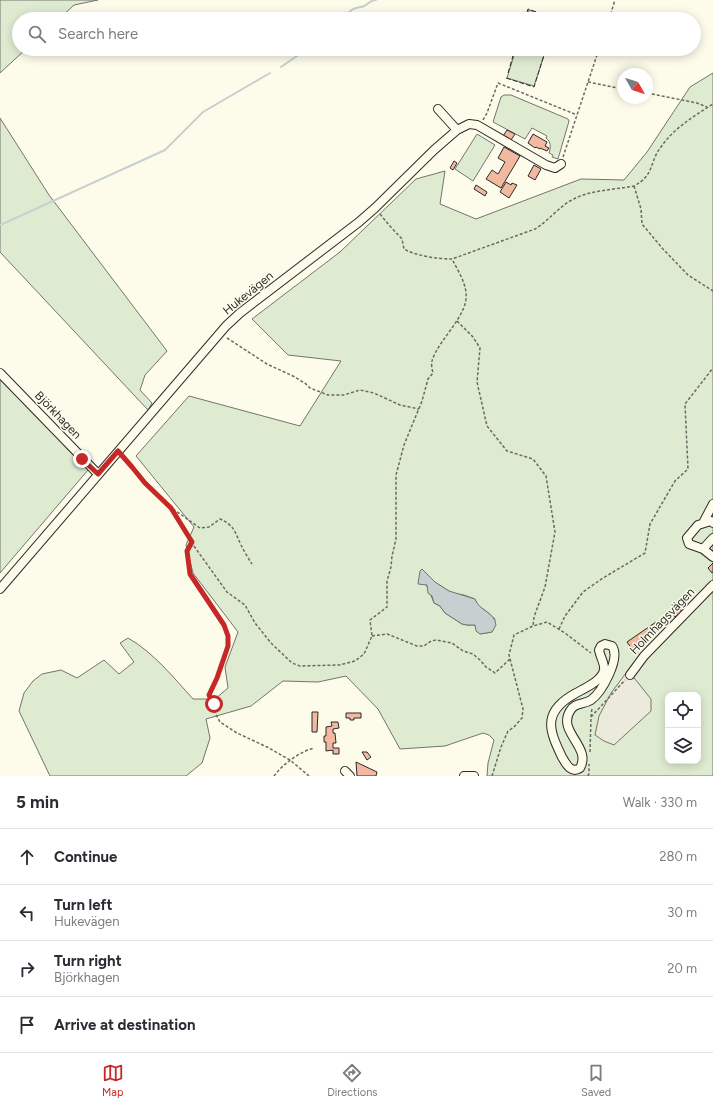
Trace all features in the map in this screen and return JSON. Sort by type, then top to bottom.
[{"type":"street","points":[[438,110],[457,130]]},
{"type":"street","name":"Hukevägen","points":[[0,589],[118,451],[240,313],[329,246],[375,208],[434,150],[457,130],[469,124],[479,126]]},
{"type":"street","points":[[479,126],[546,165],[555,168],[561,164]]},
{"type":"street","name":"Björkhagen","points":[[0,373],[98,474]]},
{"type":"street","points":[[703,523],[713,504]]},
{"type":"street","points":[[713,523],[711,521],[698,525],[687,538],[687,541],[692,545],[703,549],[713,557]]},
{"type":"street","points":[[703,549],[713,538]]},
{"type":"street","name":"Holmhagsvägen","points":[[630,675],[644,656],[713,585]]},
{"type":"street","points":[[608,644],[614,648],[615,656],[606,679],[595,696],[589,701],[575,705],[569,712],[567,718],[568,730],[578,744],[582,757],[580,768],[573,770],[568,767],[552,735],[551,719],[563,701],[587,688],[602,675],[604,665],[599,650],[601,646],[608,644]]},
{"type":"street","points":[[464,776],[474,776]]},
{"type":"path","points":[[611,12],[615,0]]},
{"type":"path","points":[[561,164],[597,56]]},
{"type":"path","points":[[588,82],[617,88]]},
{"type":"path","points":[[479,126],[487,113],[498,83],[577,115]]},
{"type":"path","points":[[653,94],[697,103],[707,108]]},
{"type":"path","points":[[375,208],[389,226],[402,239],[404,249],[410,252],[444,259],[452,258],[535,228],[543,224],[576,198],[634,186],[641,182],[647,177],[660,148],[667,139],[676,130],[713,104]]},
{"type":"path","points":[[634,186],[641,209],[642,224],[688,275],[713,291]]},
{"type":"path","points":[[171,508],[192,542],[227,592],[245,605],[255,623],[271,643],[292,663],[300,666],[339,665],[355,661],[364,654],[372,636],[370,620],[387,607],[387,581],[396,539],[396,476],[404,445],[419,410],[428,379],[433,373],[431,362],[433,357],[457,321],[466,301],[466,292],[452,258]]},
{"type":"path","points":[[457,321],[473,337],[480,348],[477,382],[487,426],[507,450],[533,459],[546,476],[555,532],[545,587],[534,617],[533,626]]},
{"type":"path","points":[[220,334],[267,364],[295,377],[310,388],[328,395],[344,395],[360,390],[400,405],[419,410]]},
{"type":"path","points":[[559,629],[565,616],[583,592],[603,578],[645,553],[650,524],[675,480],[688,469],[686,404],[713,368]]},
{"type":"path","points":[[118,451],[145,483],[171,508],[200,528],[209,527],[220,520],[227,522],[236,532],[240,544],[252,564]]},
{"type":"path","points":[[192,542],[187,551],[190,574],[224,625],[228,636],[228,646],[217,678],[209,695],[214,704],[214,711],[220,722],[228,728],[290,760],[309,776]]},
{"type":"path","points":[[492,776],[501,747],[508,731],[522,718],[522,709],[509,655],[514,635],[533,626],[547,622],[559,629],[596,657]]},
{"type":"path","points":[[372,636],[387,634],[417,646],[424,646],[431,641],[436,640],[452,643],[463,651],[473,654],[486,668],[495,673],[510,659]]},
{"type":"path","points":[[591,716],[630,675]]},
{"type":"path","points":[[590,752],[591,716],[595,696]]},
{"type":"path","points":[[274,776],[290,760],[314,748]]},
{"type":"path","points":[[588,776],[590,759]]},
{"type":"green space","points":[[0,0],[98,0],[74,5],[66,12],[12,12],[12,56],[18,56],[0,73]]},
{"type":"green space","points":[[514,56],[544,56],[534,86],[507,78]]},
{"type":"green space","points":[[713,73],[713,776],[487,776],[488,763],[494,740],[489,735],[483,733],[445,746],[400,749],[378,709],[346,676],[318,682],[283,681],[251,706],[206,719],[210,738],[202,763],[186,776],[50,776],[19,711],[24,693],[33,681],[42,674],[61,670],[77,678],[104,660],[119,674],[134,662],[120,643],[128,638],[155,658],[193,699],[215,699],[228,688],[225,667],[238,632],[193,573],[186,545],[194,527],[136,456],[189,396],[300,426],[341,361],[288,355],[252,319],[340,252],[416,179],[445,171],[440,204],[476,219],[581,179],[624,180],[647,152],[690,87]],"holes":[[[433,581],[452,593],[475,599],[477,605],[495,619],[492,632],[480,634],[475,625],[462,624],[445,613],[440,606],[434,603],[425,584]]]},
{"type":"green space","points":[[504,95],[511,95],[568,119],[569,121],[558,159],[552,157],[553,155],[549,153],[550,145],[546,138],[547,136],[532,128],[525,139],[493,122],[501,97]]},
{"type":"green space","points":[[0,118],[49,195],[167,351],[145,375],[140,390],[152,403],[148,410],[0,252]]},
{"type":"green space","points":[[477,134],[495,145],[473,181],[455,169]]},
{"type":"green space","points":[[0,376],[88,470],[0,573]]},
{"type":"shaded area","points":[[422,569],[435,582],[449,591],[475,599],[480,606],[493,617],[496,625],[492,632],[480,634],[476,631],[475,625],[462,624],[445,613],[440,606],[434,603],[432,596],[428,593],[427,585],[418,584],[420,571]]},
{"type":"shaded area","points":[[626,673],[635,679],[651,699],[651,711],[614,745],[595,735],[599,716],[611,693]]},
{"type":"building","points":[[507,130],[515,134],[511,140],[503,136]]},
{"type":"building","points":[[533,134],[547,142],[545,146],[549,148],[547,151],[536,147],[535,148],[528,143]]},
{"type":"building","points":[[504,147],[520,156],[501,188],[486,179],[492,170],[498,174],[505,162],[498,158]]},
{"type":"building","points":[[454,161],[457,163],[453,170],[450,168]]},
{"type":"building","points":[[534,165],[541,169],[535,180],[528,176]]},
{"type":"building","points":[[506,182],[511,185],[512,183],[517,185],[509,198],[500,192]]},
{"type":"building","points":[[476,185],[487,192],[485,196],[474,189]]},
{"type":"building","points":[[713,563],[713,572],[712,573],[708,568]]},
{"type":"building","points":[[678,606],[682,612],[675,617],[671,611]]},
{"type":"building","points":[[656,622],[661,629],[632,649],[627,642]]},
{"type":"building","points":[[312,712],[318,712],[317,732],[312,732]]},
{"type":"building","points":[[346,713],[361,713],[361,718],[354,718],[354,720],[350,720],[350,718],[346,718]]},
{"type":"building","points":[[331,722],[338,722],[339,728],[333,729],[336,743],[333,743],[333,748],[339,748],[339,754],[333,754],[333,750],[326,751],[324,736],[326,736],[326,727],[332,726]]},
{"type":"building","points":[[362,752],[367,752],[371,757],[367,760]]},
{"type":"building","points":[[356,762],[377,772],[376,776],[357,776]]},
{"type":"waterway","points":[[349,12],[376,0]]},
{"type":"waterway","points":[[281,67],[297,56]]},
{"type":"waterway","points":[[0,225],[165,150],[203,112],[270,73]]},
{"type":"fence","points":[[527,12],[528,9],[536,12]]},
{"type":"fence","points":[[508,73],[513,56]]},
{"type":"fence","points":[[506,78],[534,87],[544,56]]},
{"type":"route","points":[[82,459],[98,474],[118,451],[145,483],[171,508],[189,536],[192,542],[187,551],[190,574],[224,625],[228,636],[228,646],[217,678],[209,695],[214,704]]}]
